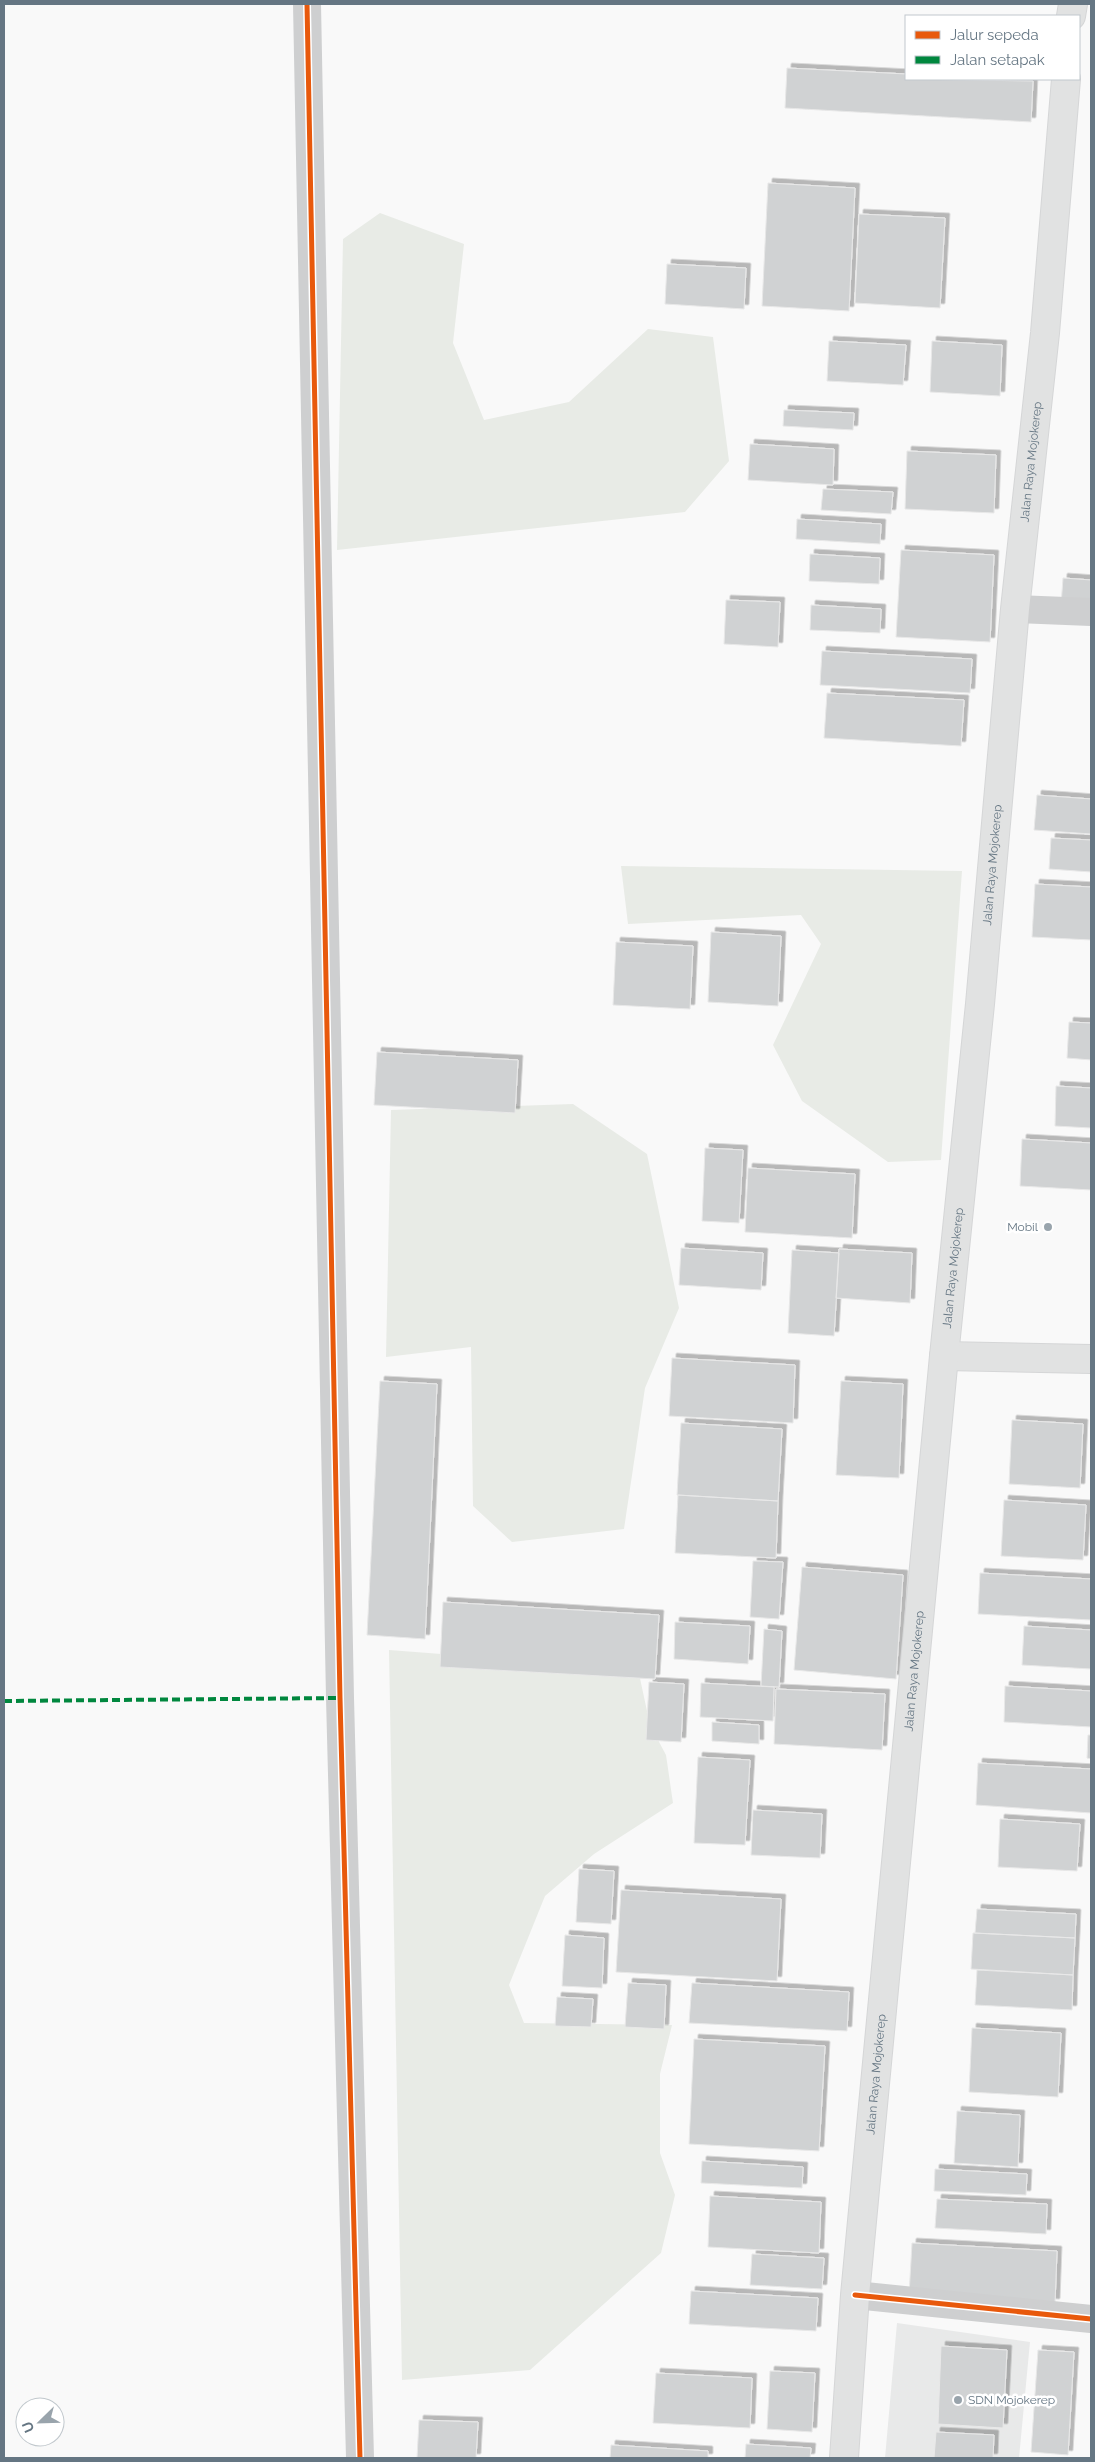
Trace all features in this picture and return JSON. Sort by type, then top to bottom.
[{"type":"main road","name":"Jalan Raya Mojokerep","points":[[844,2458],[855,2295],[944,1356],[981,994],[1015,609],[1045,333],[1066,80]]},
{"type":"main road","points":[[944,1356],[1091,1359]]},
{"type":"street","points":[[307,4],[340,1698],[360,2458]]},
{"type":"street","points":[[1015,609],[1091,612]]},
{"type":"street","points":[[855,2295],[1091,2319]]},
{"type":"shaded area","points":[[380,213],[464,244],[453,343],[484,420],[569,402],[648,329],[713,337],[729,461],[685,512],[337,550],[343,239]]},
{"type":"shaded area","points":[[621,866],[962,871],[941,1160],[888,1162],[802,1101],[773,1045],[821,944],[801,915],[628,924]]},
{"type":"shaded area","points":[[573,1104],[647,1154],[679,1308],[645,1388],[624,1529],[512,1542],[473,1506],[471,1347],[386,1357],[391,1110]]},
{"type":"shaded area","points":[[389,1650],[638,1669],[650,1725],[666,1755],[673,1803],[594,1854],[545,1896],[509,1985],[524,2023],[672,2025],[660,2074],[660,2153],[675,2195],[661,2253],[530,2370],[402,2380]]},
{"type":"shaded area","name":"SDN Mojokerep","points":[[897,2323],[1030,2342],[1019,2458],[885,2458]]},
{"type":"building","points":[[787,68],[905,74],[905,80],[1033,81],[1031,122],[785,108]]},
{"type":"building","points":[[768,183],[855,188],[849,311],[762,306]]},
{"type":"building","points":[[859,214],[945,218],[940,308],[855,303]]},
{"type":"building","points":[[667,264],[746,268],[744,309],[665,304]]},
{"type":"building","points":[[829,341],[906,345],[903,385],[827,381]]},
{"type":"building","points":[[932,341],[1002,345],[1000,396],[930,392]]},
{"type":"building","points":[[784,410],[854,413],[853,430],[783,426]]},
{"type":"building","points":[[750,444],[834,449],[833,485],[748,480]]},
{"type":"building","points":[[907,451],[996,455],[994,513],[905,509]]},
{"type":"building","points":[[823,489],[893,492],[891,514],[821,510]]},
{"type":"building","points":[[797,519],[881,524],[880,544],[796,539]]},
{"type":"building","points":[[901,550],[994,555],[990,642],[896,637]]},
{"type":"building","points":[[810,554],[880,558],[879,584],[809,581]]},
{"type":"building","points":[[1063,578],[1091,580],[1091,606],[1061,605]]},
{"type":"building","points":[[726,600],[780,602],[778,647],[724,644]]},
{"type":"building","points":[[811,605],[881,609],[880,633],[810,630]]},
{"type":"building","points":[[822,651],[972,659],[970,693],[820,685]]},
{"type":"building","points":[[827,693],[964,700],[961,746],[824,738]]},
{"type":"building","points":[[1037,795],[1091,799],[1091,834],[1034,830]]},
{"type":"building","points":[[1051,838],[1091,840],[1091,872],[1049,869]]},
{"type":"building","points":[[1035,884],[1091,887],[1091,940],[1032,937]]},
{"type":"building","points":[[711,932],[781,936],[778,1006],[708,1002]]},
{"type":"building","points":[[616,942],[693,946],[690,1009],[613,1005]]},
{"type":"building","points":[[1069,1022],[1091,1023],[1091,1060],[1067,1058]]},
{"type":"building","points":[[377,1052],[518,1060],[515,1113],[374,1105]]},
{"type":"building","points":[[1056,1086],[1091,1088],[1091,1128],[1055,1126]]},
{"type":"building","points":[[1022,1139],[1091,1143],[1091,1190],[1020,1186]]},
{"type":"building","points":[[705,1148],[743,1150],[739,1223],[702,1221]]},
{"type":"building","points":[[748,1168],[855,1174],[852,1238],[745,1232]]},
{"type":"building","points":[[681,1248],[763,1253],[761,1290],[679,1285]]},
{"type":"building","points":[[839,1249],[912,1253],[910,1303],[836,1298]]},
{"type":"building","points":[[792,1250],[839,1253],[834,1336],[788,1333]]},
{"type":"building","points":[[672,1358],[795,1365],[793,1423],[669,1416]]},
{"type":"building","points":[[380,1381],[437,1384],[425,1639],[367,1635]]},
{"type":"building","points":[[841,1381],[903,1384],[899,1478],[836,1475]]},
{"type":"building","points":[[1012,1420],[1083,1424],[1080,1488],[1009,1484]]},
{"type":"building","points":[[681,1423],[782,1429],[778,1501],[677,1495]]},
{"type":"building","points":[[678,1495],[778,1501],[776,1558],[675,1553]]},
{"type":"building","points":[[1004,1500],[1086,1505],[1083,1560],[1001,1556]]},
{"type":"building","points":[[753,1561],[783,1562],[779,1619],[750,1617]]},
{"type":"building","points":[[802,1567],[903,1575],[896,1679],[794,1670]]},
{"type":"building","points":[[980,1573],[1091,1579],[1091,1620],[978,1614]]},
{"type":"building","points":[[443,1602],[659,1615],[655,1679],[440,1667]]},
{"type":"building","points":[[675,1622],[750,1626],[748,1664],[674,1659]]},
{"type":"building","points":[[1024,1626],[1091,1630],[1091,1669],[1022,1665]]},
{"type":"building","points":[[764,1629],[782,1631],[779,1687],[761,1686]]},
{"type":"building","points":[[649,1682],[684,1684],[681,1742],[646,1740]]},
{"type":"building","points":[[701,1683],[774,1687],[773,1721],[700,1717]]},
{"type":"building","points":[[1005,1686],[1091,1691],[1091,1727],[1004,1722]]},
{"type":"building","points":[[776,1689],[885,1694],[882,1750],[774,1744]]},
{"type":"building","points":[[712,1722],[759,1725],[759,1744],[712,1741]]},
{"type":"building","points":[[1088,1735],[1091,1735],[1091,1759],[1087,1758]]},
{"type":"building","points":[[698,1757],[750,1760],[745,1845],[694,1843]]},
{"type":"building","points":[[978,1763],[1091,1769],[1091,1813],[976,1805]]},
{"type":"building","points":[[753,1810],[822,1814],[820,1858],[751,1855]]},
{"type":"building","points":[[1000,1819],[1080,1824],[1077,1871],[998,1867]]},
{"type":"building","points":[[579,1869],[614,1871],[611,1924],[576,1922]]},
{"type":"building","points":[[621,1890],[781,1899],[777,1981],[616,1972]]},
{"type":"building","points":[[977,1909],[1076,1914],[1075,1938],[975,1933]]},
{"type":"building","points":[[973,1933],[1075,1938],[1073,1975],[971,1969]]},
{"type":"building","points":[[565,1935],[604,1938],[602,1988],[562,1986]]},
{"type":"building","points":[[977,1970],[1073,1975],[1072,2010],[975,2005]]},
{"type":"building","points":[[628,1983],[666,1985],[664,2029],[625,2027]]},
{"type":"building","points":[[692,1983],[849,1992],[847,2031],[689,2023]]},
{"type":"building","points":[[557,1997],[593,1999],[591,2027],[555,2026]]},
{"type":"building","points":[[972,2028],[1061,2033],[1058,2097],[969,2092]]},
{"type":"building","points":[[694,2039],[825,2046],[819,2151],[689,2144]]},
{"type":"building","points":[[957,2111],[1020,2115],[1018,2167],[954,2163]]},
{"type":"building","points":[[702,2161],[803,2167],[802,2188],[701,2183]]},
{"type":"building","points":[[935,2169],[1027,2174],[1026,2195],[934,2191]]},
{"type":"building","points":[[710,2196],[821,2202],[819,2253],[708,2247]]},
{"type":"building","points":[[937,2199],[1047,2204],[1046,2234],[935,2228]]},
{"type":"building","points":[[912,2243],[1057,2251],[1055,2303],[909,2295]]},
{"type":"building","points":[[752,2254],[824,2258],[822,2289],[750,2285]]},
{"type":"building","points":[[691,2291],[818,2298],[816,2331],[689,2324]]},
{"type":"building","points":[[941,2346],[1007,2350],[1003,2428],[938,2424]]},
{"type":"building","points":[[1038,2350],[1074,2352],[1068,2455],[1031,2452]]},
{"type":"building","points":[[770,2371],[815,2373],[812,2432],[767,2429]]},
{"type":"building","points":[[656,2373],[752,2378],[750,2428],[653,2423]]},
{"type":"building","points":[[419,2420],[478,2422],[476,2458],[417,2458]]},
{"type":"building","points":[[936,2432],[994,2435],[993,2458],[934,2458]]},
{"type":"building","points":[[746,2444],[811,2448],[810,2458],[745,2458]]},
{"type":"building","points":[[611,2445],[708,2451],[708,2458],[610,2458]]},
{"type":"marked path","points":[[4,1701],[340,1698]]},
{"type":"cycle path","points":[[307,4],[340,1698],[360,2458]]},
{"type":"cycle path","points":[[855,2295],[1091,2319]]},
{"type":"place","name":"Mobil","points":[[1048,1227]]},
{"type":"place","name":"SDN Mojokerep","points":[[958,2400]]}]
